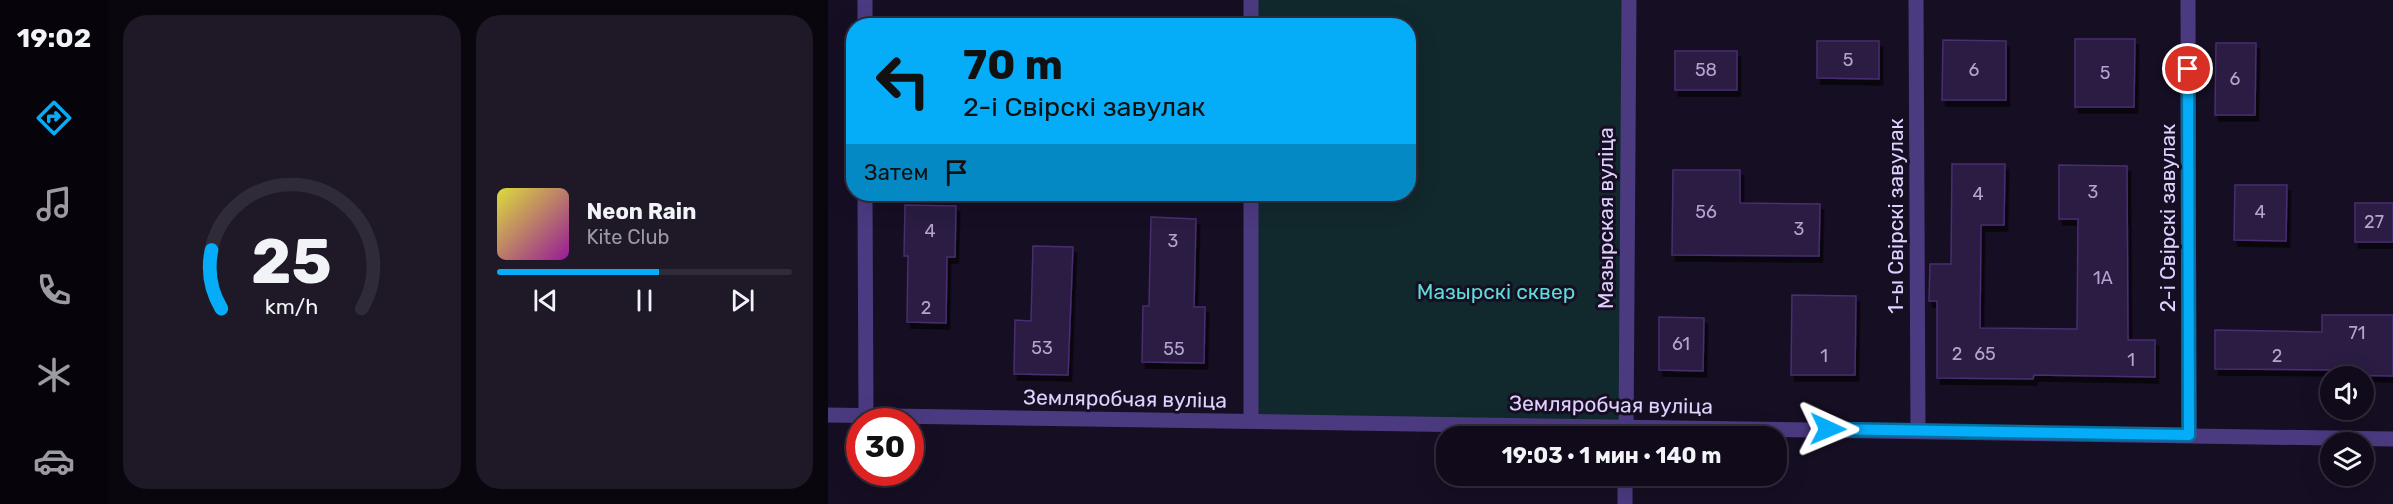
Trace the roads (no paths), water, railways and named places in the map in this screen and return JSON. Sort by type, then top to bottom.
[{"type":"street","points":[[865,0],[865,18]]},
{"type":"street","points":[[1251,0],[1251,18]]},
{"type":"street","name":"Мазырская вуліца","points":[[1626,426],[1629,0]]},
{"type":"street","name":"1-ы Свірскі завулак","points":[[1916,0],[1918,431]]},
{"type":"street","name":"2-і Свірскі завулак","points":[[2188,0],[2189,435]]},
{"type":"street","points":[[865,201],[866,408]]},
{"type":"street","points":[[1251,201],[1251,421]]},
{"type":"street","name":"Земляробчая вуліца","points":[[828,415],[846,415]]},
{"type":"street","name":"Земляробчая вуліца","points":[[924,417],[1438,426]]},
{"type":"street","name":"Земляробчая вуліца","points":[[1787,431],[2393,439]]},
{"type":"street","points":[[1625,486],[1625,504]]},
{"type":"park label","name":"Мазырскі сквер","points":[[1496,292]]}]
